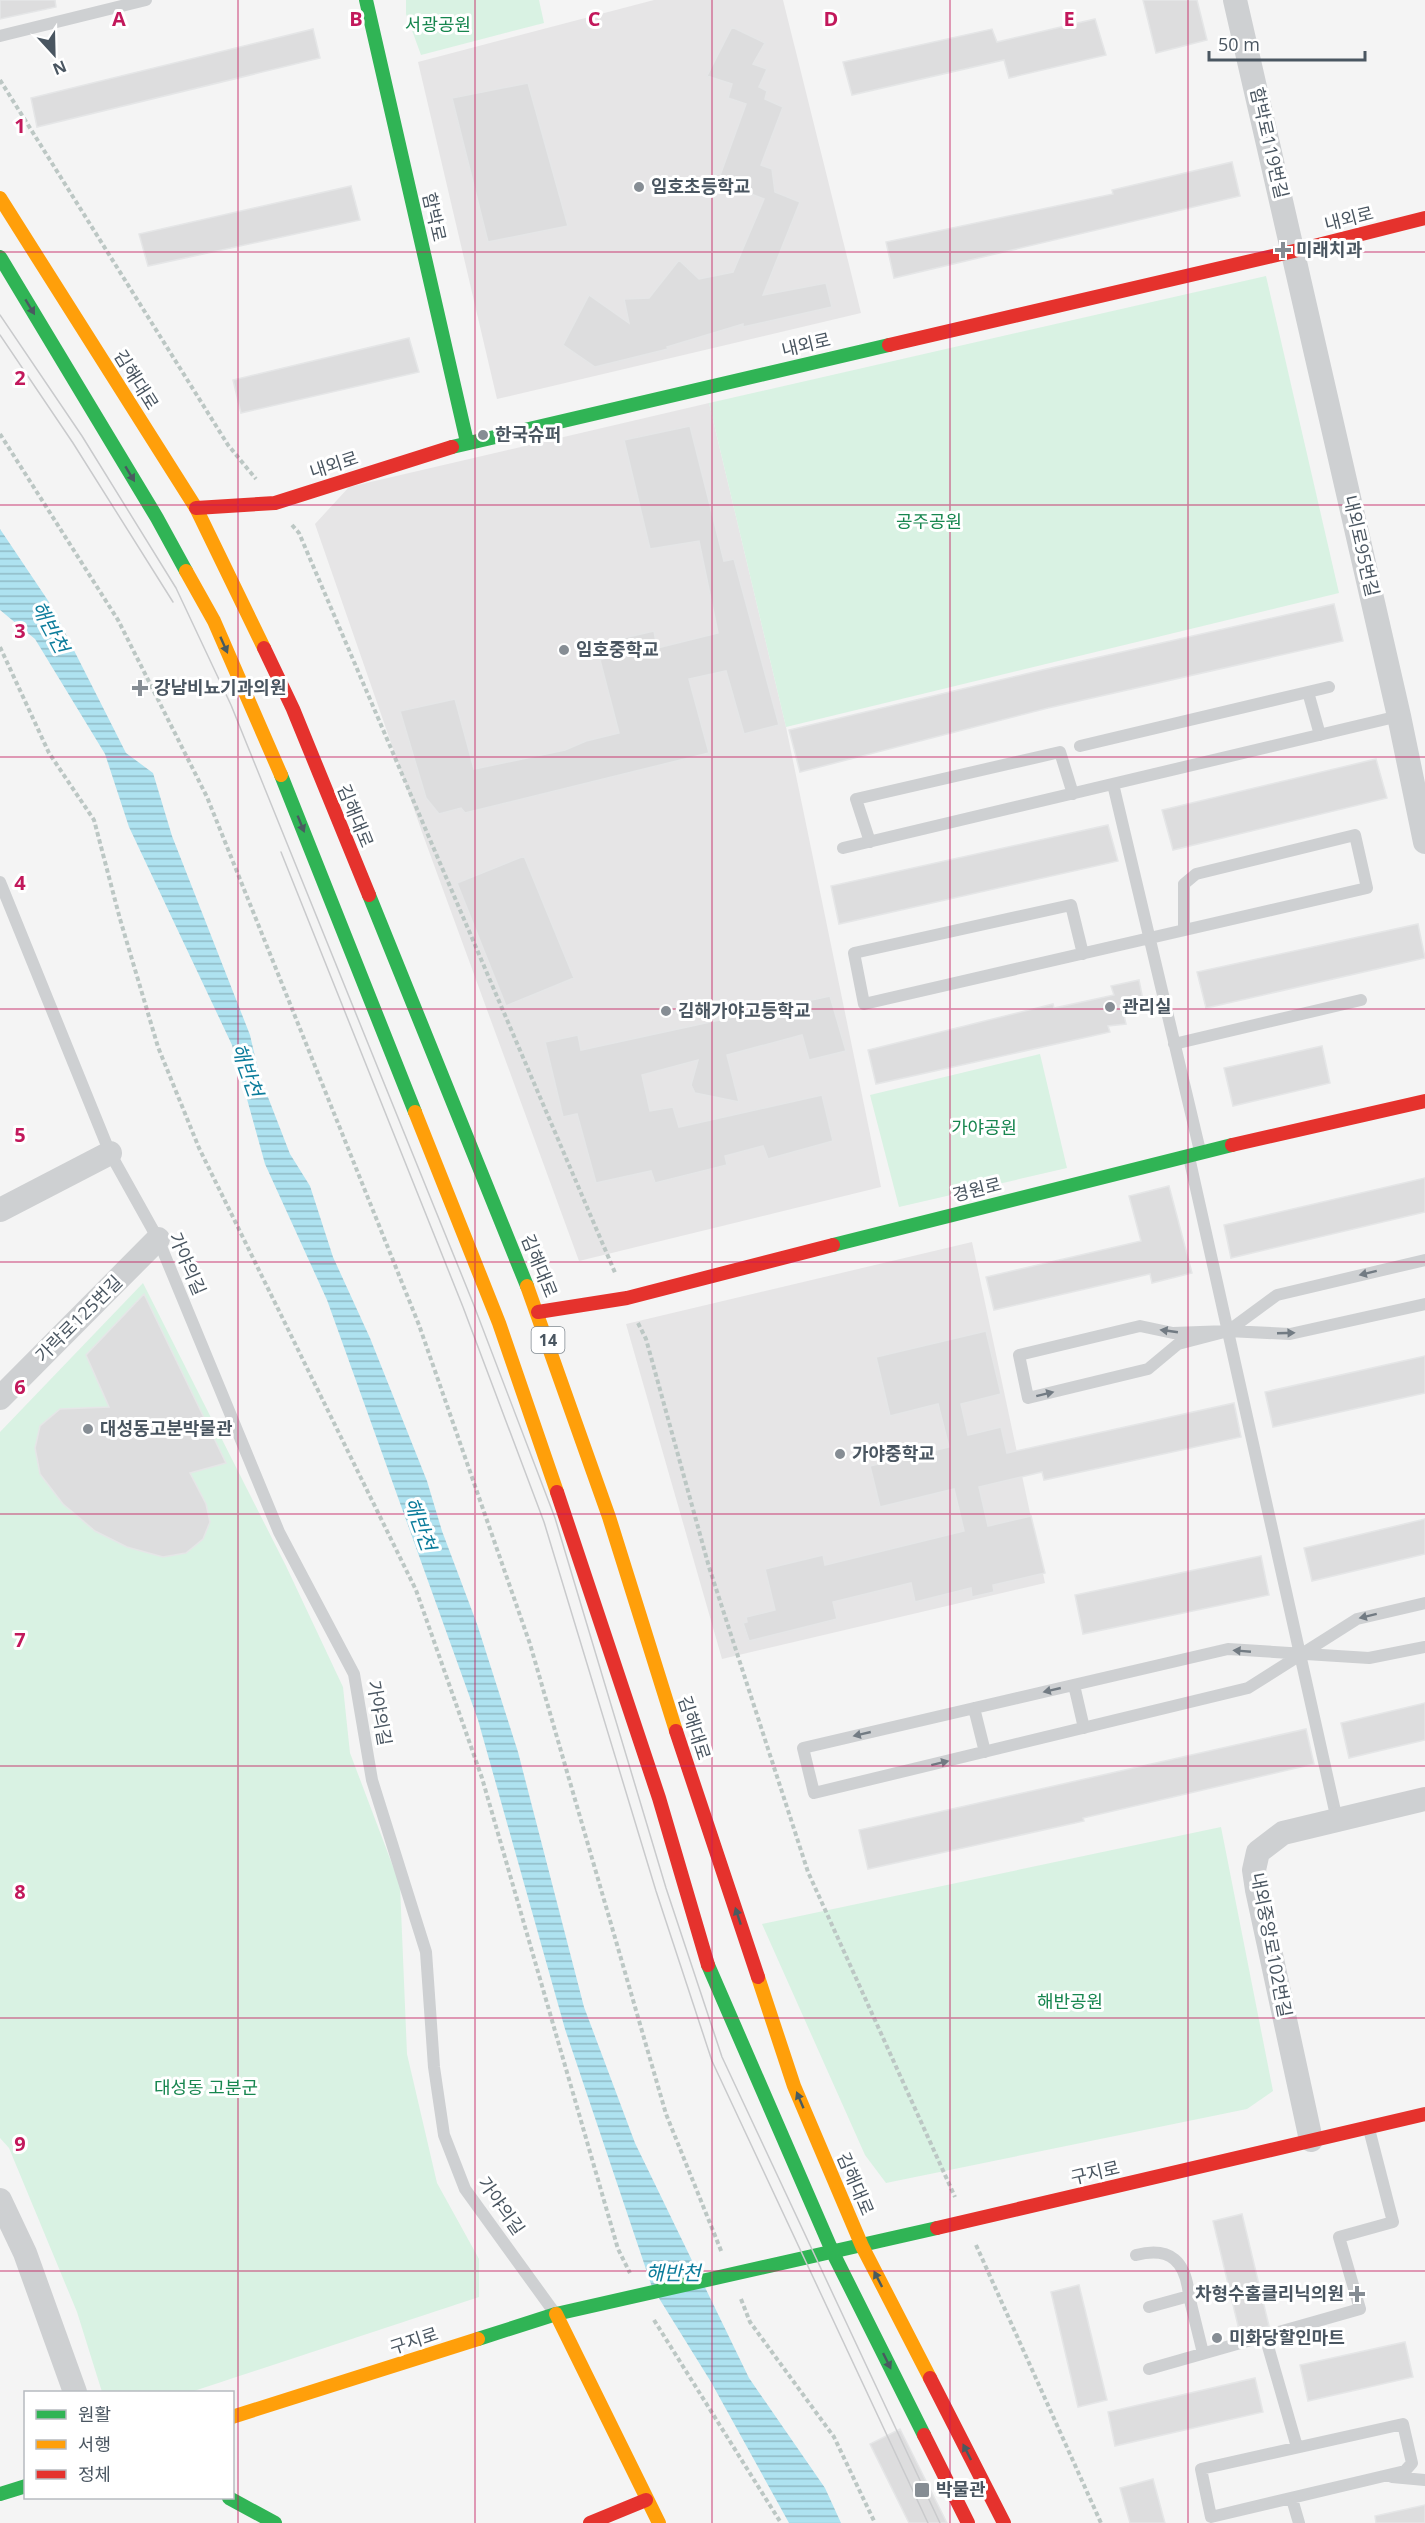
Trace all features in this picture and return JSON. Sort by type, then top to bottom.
[{"type":"main road","name":"함박로","points":[[366,0],[467,442]]},
{"type":"main road","name":"김해대로","points":[[0,198],[196,508],[293,709],[378,923],[538,1312],[609,1517],[675,1727],[794,2086],[862,2246],[1004,2523]]},
{"type":"main road","name":"내외로","points":[[196,508],[275,503],[467,442],[1294,251],[1425,218]]},
{"type":"main road","points":[[0,257],[157,518],[214,621],[279,770],[499,1323],[580,1557],[659,1798],[712,1978],[833,2253],[968,2523]]},
{"type":"main road","name":"경원로","points":[[538,1312],[627,1298],[1194,1154],[1425,1101]]},
{"type":"main road","name":"구지로","points":[[234,2416],[556,2314],[833,2253],[1425,2114]]},
{"type":"main road","name":"가야의길","points":[[556,2314],[659,2523]]},
{"type":"main road","points":[[0,2494],[24,2487]]},
{"type":"main road","points":[[231,2499],[275,2523]]},
{"type":"main road","points":[[590,2523],[646,2500]]},
{"type":"street","name":"함박로119번길","points":[[1235,0],[1294,251]]},
{"type":"street","name":"내외로95번길","points":[[1294,251],[1399,716],[1425,842]]},
{"type":"street","points":[[0,1210],[110,1153]]},
{"type":"street","name":"가락로125번길","points":[[0,1398],[158,1239]]},
{"type":"street","name":"내외중앙로102번길","points":[[1311,2140],[1254,1870],[1258,1852],[1283,1833],[1425,1799]]},
{"type":"street","points":[[0,2200],[25,2253],[75,2391]]},
{"type":"lane","points":[[0,36],[146,0]]},
{"type":"lane","points":[[1080,746],[1329,687]]},
{"type":"lane","points":[[1308,692],[1320,735]]},
{"type":"lane","points":[[843,848],[1399,716]]},
{"type":"lane","points":[[870,842],[856,799],[1060,752],[1073,794]]},
{"type":"lane","points":[[1113,784],[1174,1044],[1228,1331],[1337,1820]]},
{"type":"lane","points":[[1083,954],[1071,905],[854,953],[864,1004],[1083,954],[1367,888],[1355,835],[1196,874],[1184,884],[1184,930]]},
{"type":"lane","name":"가야의길","points":[[0,882],[110,1153],[158,1239],[279,1532],[354,1674],[372,1780],[426,1952],[434,2067],[444,2135],[465,2188],[556,2314]]},
{"type":"lane","points":[[1174,1044],[1361,1000]]},
{"type":"lane","points":[[1425,1260],[1277,1295],[1228,1331],[1178,1344],[1148,1369],[1028,1398],[1019,1355],[1140,1326],[1173,1333],[1228,1331],[1290,1334],[1425,1304]]},
{"type":"lane","points":[[1425,1603],[1357,1619],[1300,1655],[1248,1688],[814,1793],[803,1748],[1228,1649],[1300,1655],[1369,1658],[1425,1647]]},
{"type":"lane","points":[[1074,1685],[1084,1728]]},
{"type":"lane","points":[[974,1708],[985,1752]]},
{"type":"lane","points":[[1149,2369],[1360,2309],[1339,2237],[1393,2222],[1368,2127]]},
{"type":"lane","points":[[1136,2255],[1151,2252],[1171,2255],[1183,2270],[1203,2354]]},
{"type":"lane","points":[[1149,2307],[1189,2296]]},
{"type":"lane","points":[[1265,2336],[1297,2447]]},
{"type":"lane","points":[[1403,2424],[1412,2463],[1406,2471],[1388,2476],[1211,2517],[1201,2469],[1403,2424]]},
{"type":"lane","points":[[1388,2476],[1425,2480]]},
{"type":"lane","points":[[1292,2499],[1299,2523]]},
{"type":"path","points":[[0,434],[118,620],[207,797],[419,1325],[530,1644],[666,2114],[724,2256]]},
{"type":"path","points":[[0,647],[49,753],[94,820],[120,920],[158,1047],[199,1148],[416,1590],[482,1778],[618,2249],[633,2279]]},
{"type":"path","points":[[737,2289],[750,2322],[834,2437],[876,2523]]},
{"type":"path","points":[[652,2318],[781,2523]]},
{"type":"shaded area","name":"임호초등학교","points":[[654,0],[783,0],[861,313],[497,399],[418,62]]},
{"type":"shaded area","points":[[709,403],[786,727],[881,1187],[579,1261],[423,835],[315,524],[349,487]]},
{"type":"shaded area","name":"가야중학교","points":[[972,1242],[1045,1583],[722,1659],[626,1324]]},
{"type":"green space","name":"서광공원","points":[[406,0],[539,0],[544,23],[421,55],[406,14]]},
{"type":"green space","name":"공주공원","points":[[1266,276],[1339,593],[786,727],[709,403]]},
{"type":"green space","name":"가야공원","points":[[1040,1054],[1067,1168],[899,1207],[870,1095]]},
{"type":"green space","name":"대성동 고분군","points":[[143,1283],[286,1566],[343,1687],[350,1753],[400,1885],[407,2054],[437,2183],[479,2259],[479,2297],[194,2391],[102,2391],[77,2312],[9,2148],[0,2138],[0,1432]]},
{"type":"green space","name":"해반공원","points":[[1221,1827],[1273,2091],[1247,2109],[886,2183],[865,2155],[762,1924]]},
{"type":"water","name":"해반천","points":[[0,529],[51,605],[126,753],[153,773],[172,836],[250,1035],[259,1074],[290,1154],[310,1186],[333,1257],[370,1338],[427,1481],[442,1531],[477,1624],[518,1752],[584,2007],[635,2143],[749,2378],[825,2488],[841,2523],[789,2523],[711,2382],[652,2287],[565,2029],[478,1720],[327,1300],[265,1164],[232,1045],[129,827],[105,754],[35,639],[0,610]]},
{"type":"building","points":[[0,0],[55,0],[56,7],[0,19]]},
{"type":"building","points":[[1143,0],[1197,0],[1207,40],[1156,53]]},
{"type":"building","points":[[1095,19],[1106,55],[1009,78],[1004,60],[852,95],[843,62],[992,29],[997,42]]},
{"type":"building","points":[[732,27],[765,43],[753,64],[767,69],[759,87],[767,91],[765,99],[783,107],[761,165],[772,169],[775,192],[800,202],[763,295],[826,283],[832,307],[743,327],[743,324],[667,347],[668,349],[595,367],[563,345],[589,295],[629,323],[624,299],[649,298],[679,260],[699,279],[733,272],[764,199],[718,181],[746,104],[728,98],[732,84],[707,76]]},
{"type":"building","points":[[313,29],[320,58],[37,127],[31,98]]},
{"type":"building","points":[[528,83],[568,226],[488,242],[452,98]]},
{"type":"building","points":[[1232,162],[1240,196],[894,278],[886,242],[1113,194],[1112,190]]},
{"type":"building","points":[[351,186],[360,220],[148,266],[139,234]]},
{"type":"building","points":[[409,338],[419,372],[241,413],[233,380]]},
{"type":"building","points":[[690,426],[724,561],[734,559],[779,725],[744,734],[726,671],[689,679],[709,753],[465,813],[461,808],[439,814],[426,798],[400,711],[455,699],[474,769],[565,750],[586,741],[619,733],[600,660],[623,652],[619,639],[654,631],[657,648],[718,633],[699,541],[650,549],[624,440]]},
{"type":"building","points":[[1334,604],[1343,641],[1048,708],[800,772],[789,730]]},
{"type":"building","points":[[1376,759],[1387,798],[1173,850],[1162,810]]},
{"type":"building","points":[[1108,825],[1118,861],[839,924],[831,886]]},
{"type":"building","points":[[524,856],[574,978],[506,1006],[457,883]]},
{"type":"building","points":[[1418,924],[1425,958],[1206,1008],[1197,972]]},
{"type":"building","points":[[1139,980],[1145,1010],[1124,1015],[1126,1024],[1108,1026],[1110,1032],[876,1084],[868,1050],[1053,1004],[1054,1008],[1114,995],[1111,986]]},
{"type":"building","points":[[830,996],[846,1051],[809,1060],[802,1035],[727,1055],[739,1102],[695,1093],[691,1085],[698,1060],[642,1075],[650,1111],[673,1107],[679,1127],[822,1095],[833,1141],[768,1159],[763,1146],[725,1156],[727,1165],[655,1183],[651,1171],[596,1183],[577,1114],[563,1117],[545,1042],[578,1035],[581,1050]]},
{"type":"building","points":[[1322,1046],[1330,1083],[1233,1106],[1224,1068]]},
{"type":"building","points":[[1425,1178],[1425,1212],[1231,1258],[1224,1225]]},
{"type":"building","points":[[1169,1186],[1192,1273],[1152,1283],[1150,1274],[994,1310],[986,1277],[1141,1241],[1129,1196]]},
{"type":"building","name":"대성동고분박물관","points":[[144,1294],[226,1463],[190,1473],[206,1504],[210,1522],[203,1539],[186,1553],[163,1557],[127,1547],[95,1531],[63,1504],[40,1474],[35,1448],[40,1426],[60,1409],[109,1407],[86,1355]]},
{"type":"building","points":[[986,1331],[1001,1394],[961,1404],[968,1435],[1001,1427],[1007,1453],[1234,1403],[1241,1437],[1044,1480],[1042,1472],[979,1487],[988,1526],[1031,1516],[1045,1573],[993,1585],[994,1592],[972,1597],[971,1588],[915,1602],[911,1583],[833,1602],[837,1619],[749,1641],[743,1623],[747,1622],[746,1617],[775,1610],[765,1569],[823,1555],[825,1565],[964,1531],[954,1489],[880,1507],[870,1466],[949,1447],[938,1404],[890,1416],[876,1357]]},
{"type":"building","points":[[1425,1356],[1425,1393],[1273,1427],[1265,1392]]},
{"type":"building","points":[[1425,1519],[1425,1554],[1312,1581],[1304,1548]]},
{"type":"building","points":[[1261,1556],[1269,1595],[1083,1634],[1075,1595]]},
{"type":"building","points":[[1425,1703],[1425,1740],[1349,1758],[1341,1723]]},
{"type":"building","points":[[1306,1729],[1314,1764],[1083,1818],[1084,1821],[868,1869],[859,1830]]},
{"type":"building","points":[[1242,2214],[1269,2326],[1240,2334],[1213,2221]]},
{"type":"building","points":[[1079,2285],[1107,2400],[1078,2407],[1051,2292]]},
{"type":"building","points":[[1405,2342],[1413,2377],[1308,2401],[1300,2365]]},
{"type":"building","points":[[1255,2378],[1263,2412],[1115,2446],[1108,2412]]},
{"type":"building","points":[[900,2429],[947,2523],[909,2523],[870,2444]]},
{"type":"building","points":[[1153,2479],[1165,2523],[1130,2523],[1120,2488]]},
{"type":"building","points":[[1425,2505],[1425,2523],[1376,2523],[1375,2516]]},
{"type":"tram line","points":[[0,315],[82,436],[176,588],[231,705],[473,1303],[555,1518],[666,1888],[722,2057],[940,2523]]},
{"type":"tram line","points":[[0,335],[73,443],[173,602]]},
{"type":"tram line","points":[[281,852],[463,1307],[544,1522],[656,1891],[712,2061],[928,2523]]},
{"type":"traffic: fast","points":[[366,0],[467,442]]},
{"type":"traffic: fast","points":[[0,257],[157,518],[186,571]]},
{"type":"traffic: fast","points":[[452,447],[889,345]]},
{"type":"traffic: fast","points":[[281,775],[415,1112]]},
{"type":"traffic: fast","points":[[369,895],[527,1286]]},
{"type":"traffic: fast","points":[[833,1245],[1232,1145]]},
{"type":"traffic: fast","points":[[708,1965],[833,2253],[924,2435]]},
{"type":"traffic: fast","points":[[478,2339],[556,2314],[937,2228]]},
{"type":"traffic: fast","points":[[0,2494],[24,2487]]},
{"type":"traffic: fast","points":[[231,2499],[275,2523]]},
{"type":"traffic: slow","points":[[0,198],[196,508],[264,648]]},
{"type":"traffic: slow","points":[[186,571],[214,621],[281,775]]},
{"type":"traffic: slow","points":[[415,1112],[499,1323],[557,1492]]},
{"type":"traffic: slow","points":[[527,1286],[609,1517],[676,1731]]},
{"type":"traffic: slow","points":[[758,1977],[794,2086],[862,2246],[930,2378]]},
{"type":"traffic: slow","points":[[556,2314],[659,2523]]},
{"type":"traffic: slow","points":[[234,2416],[478,2339]]},
{"type":"traffic: jam","points":[[889,345],[1294,251],[1425,218]]},
{"type":"traffic: jam","points":[[196,508],[275,503],[452,447]]},
{"type":"traffic: jam","points":[[264,648],[293,709],[369,895]]},
{"type":"traffic: jam","points":[[1232,1145],[1425,1101]]},
{"type":"traffic: jam","points":[[538,1312],[627,1298],[833,1245]]},
{"type":"traffic: jam","points":[[557,1492],[659,1798],[708,1965]]},
{"type":"traffic: jam","points":[[676,1731],[758,1977]]},
{"type":"traffic: jam","points":[[937,2228],[1425,2114]]},
{"type":"traffic: jam","points":[[930,2378],[1004,2523]]},
{"type":"traffic: jam","points":[[924,2435],[968,2523]]},
{"type":"traffic: jam","points":[[590,2523],[646,2500]]},
{"type":"place","name":"임호초등학교","points":[[639,187]]},
{"type":"place","name":"미래치과","points":[[1283,250]]},
{"type":"place","name":"한국슈퍼","points":[[483,435]]},
{"type":"place","name":"임호중학교","points":[[564,650]]},
{"type":"place","name":"강남비뇨기과의원","points":[[140,688]]},
{"type":"place","name":"관리실","points":[[1110,1007]]},
{"type":"place","name":"김해가야고등학교","points":[[666,1011]]},
{"type":"place","name":"대성동고분박물관","points":[[88,1429]]},
{"type":"place","name":"가야중학교","points":[[840,1454]]},
{"type":"place","name":"차형수홈클리닉의원","points":[[1357,2294]]},
{"type":"place","name":"미화당할인마트","points":[[1217,2338]]},
{"type":"place","name":"박물관","points":[[922,2490]]}]
